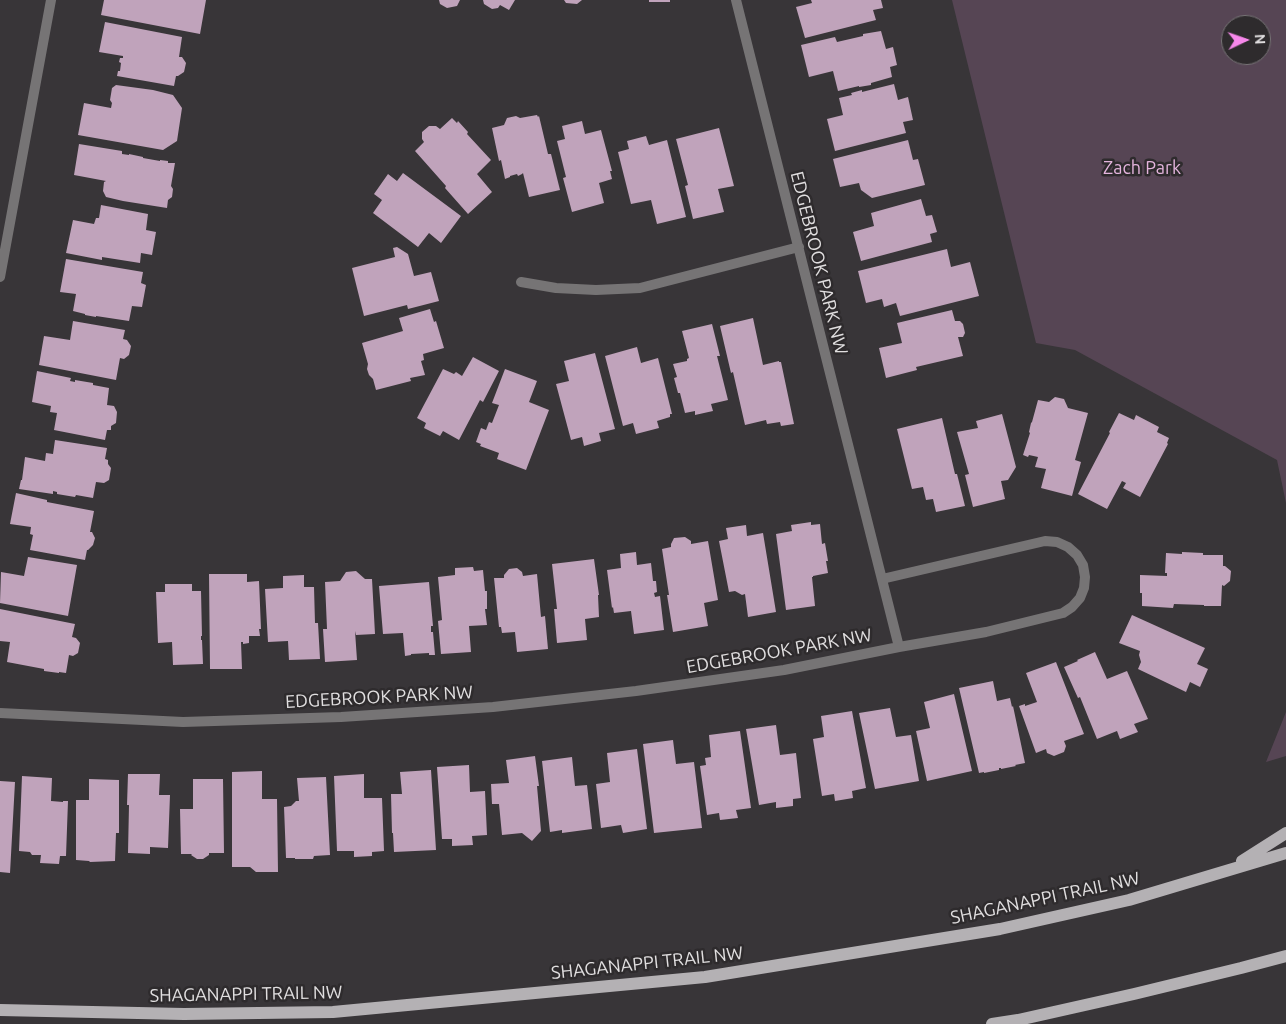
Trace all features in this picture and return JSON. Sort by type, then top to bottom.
[{"type":"main road","points":[[1229,869],[1286,833]]},
{"type":"main road","name":"SHAGANAPPI TRAIL NW","points":[[0,1010],[184,1014],[333,1012],[705,978],[1000,929],[1129,900],[1286,853]]},
{"type":"main road","points":[[992,1024],[1134,994],[1286,956]]},
{"type":"street","points":[[0,277],[51,0]]},
{"type":"street","name":"EDGEBROOK PARK NW","points":[[0,713],[182,722],[340,717],[493,707],[636,691],[784,670],[899,647],[736,0]]},
{"type":"street","points":[[521,282],[556,288],[596,290],[640,288],[799,247]]},
{"type":"street","points":[[882,579],[1045,541],[1057,542],[1068,547],[1077,555],[1083,565],[1085,576],[1084,588],[1080,598],[1063,613],[986,632],[899,647]]},
{"type":"green space","name":"Zach Park","points":[[952,0],[1286,0],[1286,503],[1277,460],[1075,350],[1036,343]]},
{"type":"green space","points":[[1286,712],[1286,756],[1266,762]]},
{"type":"building","points":[[104,0],[206,0],[200,34],[101,15]]},
{"type":"building","points":[[439,0],[460,0],[457,6],[447,8],[440,4]]},
{"type":"building","points":[[483,0],[515,0],[509,10],[500,5],[498,8],[492,9],[484,4]]},
{"type":"building","points":[[564,0],[582,0],[577,4],[566,3]]},
{"type":"building","points":[[649,0],[670,0],[670,2],[649,2]]},
{"type":"building","points":[[811,0],[881,0],[883,8],[873,10],[876,20],[805,38],[796,7],[812,3]]},
{"type":"building","points":[[105,22],[182,37],[179,57],[182,57],[186,63],[184,72],[176,76],[174,86],[117,76],[118,71],[120,71],[120,58],[123,58],[123,56],[99,52]]},
{"type":"building","points":[[881,31],[886,49],[893,47],[897,65],[890,67],[892,77],[871,83],[871,85],[838,91],[833,71],[809,77],[801,45],[835,37],[837,42]]},
{"type":"building","points":[[894,84],[898,100],[908,97],[913,120],[903,122],[906,133],[835,151],[827,119],[843,115],[839,98],[862,90],[862,92]]},
{"type":"building","points":[[116,85],[173,95],[182,108],[177,141],[163,150],[78,135],[84,103],[111,108],[112,88]]},
{"type":"building","points":[[539,116],[548,154],[551,154],[560,190],[529,197],[523,173],[505,179],[492,128],[504,125],[507,118]]},
{"type":"building","points":[[452,118],[457,123],[458,121],[468,132],[467,134],[491,160],[477,174],[492,192],[468,214],[415,151],[424,142],[422,132],[429,126],[436,126],[440,129]]},
{"type":"building","points":[[582,121],[585,134],[601,130],[612,171],[610,171],[612,179],[599,183],[604,203],[572,212],[563,178],[566,177],[557,141],[565,139],[562,126]]},
{"type":"building","points":[[719,128],[734,186],[718,189],[724,212],[693,219],[685,186],[688,185],[676,139]]},
{"type":"building","points":[[646,136],[649,145],[667,140],[686,217],[657,224],[651,200],[631,204],[618,152],[629,149],[627,141]]},
{"type":"building","points":[[908,140],[913,160],[918,159],[925,185],[872,198],[861,190],[859,183],[840,187],[833,159]]},
{"type":"building","points":[[79,144],[175,163],[171,186],[173,189],[172,197],[168,200],[167,208],[106,197],[103,191],[104,182],[106,181],[74,175]]},
{"type":"building","points":[[403,173],[461,216],[441,243],[429,233],[418,247],[373,213],[382,200],[374,194],[388,174],[397,181]]},
{"type":"building","points":[[921,199],[926,216],[932,215],[937,232],[930,234],[932,242],[861,261],[853,232],[874,226],[871,213]]},
{"type":"building","points":[[101,205],[148,214],[146,230],[156,232],[152,255],[141,253],[140,263],[102,257],[102,260],[66,253],[73,220],[94,224],[96,218],[99,218]]},
{"type":"building","points":[[397,247],[408,254],[414,276],[431,272],[439,301],[408,309],[407,305],[364,316],[352,268],[395,257],[393,248]]},
{"type":"building","points":[[947,249],[951,267],[970,262],[979,296],[900,316],[896,303],[884,307],[882,299],[866,303],[858,271]]},
{"type":"building","points":[[66,259],[143,272],[141,283],[146,285],[142,307],[132,306],[129,321],[96,317],[73,311],[76,294],[60,292]]},
{"type":"building","points":[[430,309],[434,322],[436,321],[444,348],[423,354],[424,360],[421,361],[425,375],[410,378],[411,381],[376,390],[373,379],[367,369],[368,364],[362,343],[403,331],[399,318]]},
{"type":"building","points":[[952,310],[955,321],[960,321],[963,324],[965,333],[963,337],[958,337],[963,356],[916,367],[917,370],[886,378],[879,348],[902,343],[897,323]]},
{"type":"building","points":[[753,318],[763,365],[781,362],[794,424],[781,426],[780,422],[767,424],[766,420],[745,425],[720,326]]},
{"type":"building","points":[[73,321],[125,330],[123,339],[127,340],[131,346],[129,355],[124,359],[120,358],[116,380],[39,365],[44,336],[70,340]]},
{"type":"building","points":[[712,324],[720,356],[717,356],[728,400],[711,404],[713,411],[695,415],[695,411],[685,413],[674,378],[677,377],[673,364],[687,361],[689,358],[682,331]]},
{"type":"building","points":[[637,347],[641,363],[658,358],[672,414],[670,414],[670,417],[657,421],[659,428],[636,434],[633,423],[623,426],[605,356]]},
{"type":"building","points":[[595,353],[615,429],[599,433],[601,441],[584,446],[582,437],[571,440],[556,384],[569,381],[564,361]]},
{"type":"building","points":[[473,357],[499,371],[483,402],[480,400],[459,440],[443,431],[440,436],[424,428],[426,423],[417,418],[443,369],[454,374],[456,372],[462,376]]},
{"type":"building","points":[[505,369],[537,381],[529,402],[549,410],[526,470],[497,459],[499,453],[480,446],[481,444],[476,442],[481,428],[486,430],[489,422],[492,423],[499,405],[492,403]]},
{"type":"building","points":[[37,371],[71,378],[70,381],[93,383],[93,385],[109,388],[107,405],[114,406],[117,412],[116,423],[111,426],[111,430],[107,430],[105,440],[54,430],[57,413],[50,412],[51,406],[32,402]]},
{"type":"building","points":[[1055,397],[1064,399],[1068,408],[1088,413],[1075,460],[1081,462],[1072,496],[1041,488],[1046,469],[1035,467],[1038,457],[1023,455],[1038,400],[1049,402]]},
{"type":"building","points":[[1119,413],[1134,420],[1136,415],[1159,427],[1157,432],[1169,438],[1168,444],[1140,497],[1123,488],[1126,483],[1122,481],[1107,509],[1078,494]]},
{"type":"building","points":[[1002,414],[1016,467],[1008,480],[1001,481],[1005,499],[973,507],[965,475],[969,474],[957,432],[978,428],[976,421]]},
{"type":"building","points":[[942,418],[955,474],[957,474],[965,506],[936,512],[933,499],[926,500],[923,487],[912,489],[897,429]]},
{"type":"building","points":[[55,440],[107,448],[105,459],[108,460],[111,468],[109,480],[104,483],[96,482],[93,498],[57,494],[57,492],[53,491],[53,494],[19,489],[25,457],[45,461],[46,453],[53,454]]},
{"type":"building","points":[[16,493],[47,500],[47,502],[94,511],[90,532],[92,532],[95,538],[93,545],[87,550],[85,560],[30,550],[33,535],[30,534],[31,527],[10,524]]},
{"type":"building","points":[[811,522],[811,525],[820,524],[822,544],[825,543],[828,561],[826,561],[828,573],[812,577],[815,606],[786,610],[776,534],[792,531],[791,525]]},
{"type":"building","points":[[746,525],[747,536],[763,533],[776,612],[748,617],[745,594],[742,595],[735,591],[729,592],[719,541],[728,539],[726,528]]},
{"type":"building","points":[[685,537],[691,541],[691,544],[708,541],[718,600],[704,603],[708,626],[673,632],[662,549],[671,547],[674,538]]},
{"type":"building","points":[[636,552],[637,565],[651,563],[653,581],[656,581],[657,592],[654,593],[655,597],[660,596],[664,630],[634,634],[631,611],[614,613],[612,608],[607,570],[621,568],[620,554]]},
{"type":"building","points":[[1182,552],[1223,555],[1223,566],[1231,571],[1230,581],[1224,586],[1222,585],[1221,606],[1174,604],[1173,608],[1142,606],[1140,575],[1167,576],[1167,573],[1165,573],[1166,553],[1182,554]]},
{"type":"building","points":[[28,557],[77,565],[68,616],[0,603],[1,572],[24,576]]},
{"type":"building","points":[[594,559],[599,595],[599,617],[585,619],[587,640],[557,643],[554,609],[557,609],[552,564]]},
{"type":"building","points":[[473,567],[474,571],[483,570],[485,591],[487,591],[487,609],[485,609],[487,625],[469,626],[471,652],[441,654],[438,621],[442,620],[438,577],[455,575],[455,568]]},
{"type":"building","points":[[517,568],[522,572],[523,576],[537,574],[541,617],[545,616],[548,649],[517,652],[515,632],[502,633],[501,627],[499,627],[494,578],[504,578],[509,569]]},
{"type":"building","points":[[356,571],[365,579],[372,579],[375,634],[356,635],[355,631],[357,660],[325,662],[323,629],[327,629],[325,582],[340,581],[346,572]]},
{"type":"building","points":[[209,574],[247,574],[247,582],[259,581],[260,636],[249,636],[249,643],[243,644],[241,642],[242,669],[210,669]]},
{"type":"building","points":[[304,575],[304,587],[314,587],[315,623],[318,623],[320,659],[289,660],[288,641],[268,642],[265,589],[283,588],[283,576]]},
{"type":"building","points":[[429,582],[433,626],[431,626],[431,632],[433,632],[435,655],[429,655],[429,653],[405,656],[403,633],[383,634],[379,586]]},
{"type":"building","points":[[165,584],[192,584],[192,591],[201,591],[203,664],[173,665],[172,642],[158,643],[156,592],[165,592]]},
{"type":"building","points":[[0,609],[75,624],[72,637],[76,638],[80,643],[78,653],[73,656],[69,655],[66,673],[44,671],[44,669],[7,662],[10,642],[0,641]]},
{"type":"building","points":[[1132,615],[1205,648],[1197,664],[1208,669],[1200,687],[1190,682],[1186,692],[1138,669],[1141,662],[1140,651],[1119,643]]},
{"type":"building","points":[[1095,652],[1107,679],[1127,671],[1148,719],[1134,724],[1138,732],[1120,739],[1117,731],[1097,739],[1080,697],[1078,698],[1064,667]]},
{"type":"building","points":[[1056,662],[1084,734],[1064,741],[1066,746],[1064,752],[1054,756],[1047,753],[1046,749],[1036,753],[1019,706],[1037,702],[1026,673]]},
{"type":"building","points":[[993,681],[997,701],[1010,698],[1025,763],[979,773],[959,688]]},
{"type":"building","points":[[954,694],[972,771],[927,781],[916,731],[930,728],[924,702]]},
{"type":"building","points":[[890,708],[896,737],[911,735],[919,781],[875,789],[859,713]]},
{"type":"building","points":[[852,711],[866,788],[852,791],[853,798],[835,801],[834,794],[822,796],[813,739],[824,737],[821,716]]},
{"type":"building","points":[[776,725],[780,755],[796,753],[801,798],[793,799],[793,806],[776,808],[776,802],[759,805],[746,729]]},
{"type":"building","points":[[740,731],[751,808],[736,810],[738,818],[720,820],[719,813],[707,815],[700,766],[706,765],[705,758],[711,757],[709,735]]},
{"type":"building","points":[[673,740],[676,764],[694,762],[702,828],[654,833],[643,744]]},
{"type":"building","points":[[637,749],[647,829],[623,833],[621,825],[601,828],[596,784],[610,782],[607,753]]},
{"type":"building","points":[[535,756],[539,786],[537,786],[541,831],[532,841],[522,833],[502,835],[499,804],[492,804],[491,784],[509,783],[506,760]]},
{"type":"building","points":[[572,757],[575,786],[587,785],[592,829],[562,833],[562,830],[550,832],[542,761]]},
{"type":"building","points":[[469,765],[470,792],[485,791],[487,835],[472,836],[473,845],[452,846],[452,839],[442,839],[437,767]]},
{"type":"building","points":[[431,770],[436,850],[394,852],[391,794],[402,794],[400,772]]},
{"type":"building","points":[[262,771],[262,799],[277,799],[278,872],[256,872],[250,867],[232,867],[232,772]]},
{"type":"building","points":[[128,774],[160,774],[159,795],[170,795],[168,848],[150,847],[150,854],[128,853]]},
{"type":"building","points":[[364,774],[364,798],[382,798],[384,851],[372,852],[372,856],[354,857],[354,851],[337,851],[334,776]]},
{"type":"building","points":[[22,776],[52,778],[51,801],[68,801],[66,856],[60,856],[59,864],[40,863],[41,855],[32,855],[30,852],[19,851]]},
{"type":"building","points":[[326,777],[330,855],[314,856],[313,859],[286,858],[284,807],[291,806],[296,801],[299,801],[297,778]]},
{"type":"building","points":[[89,779],[119,780],[119,833],[116,833],[115,861],[90,862],[76,860],[76,800],[89,800]]},
{"type":"building","points":[[193,779],[223,779],[224,853],[209,853],[203,859],[197,859],[192,854],[181,854],[180,809],[193,809]]},
{"type":"building","points":[[0,781],[15,782],[10,873],[0,872]]}]
